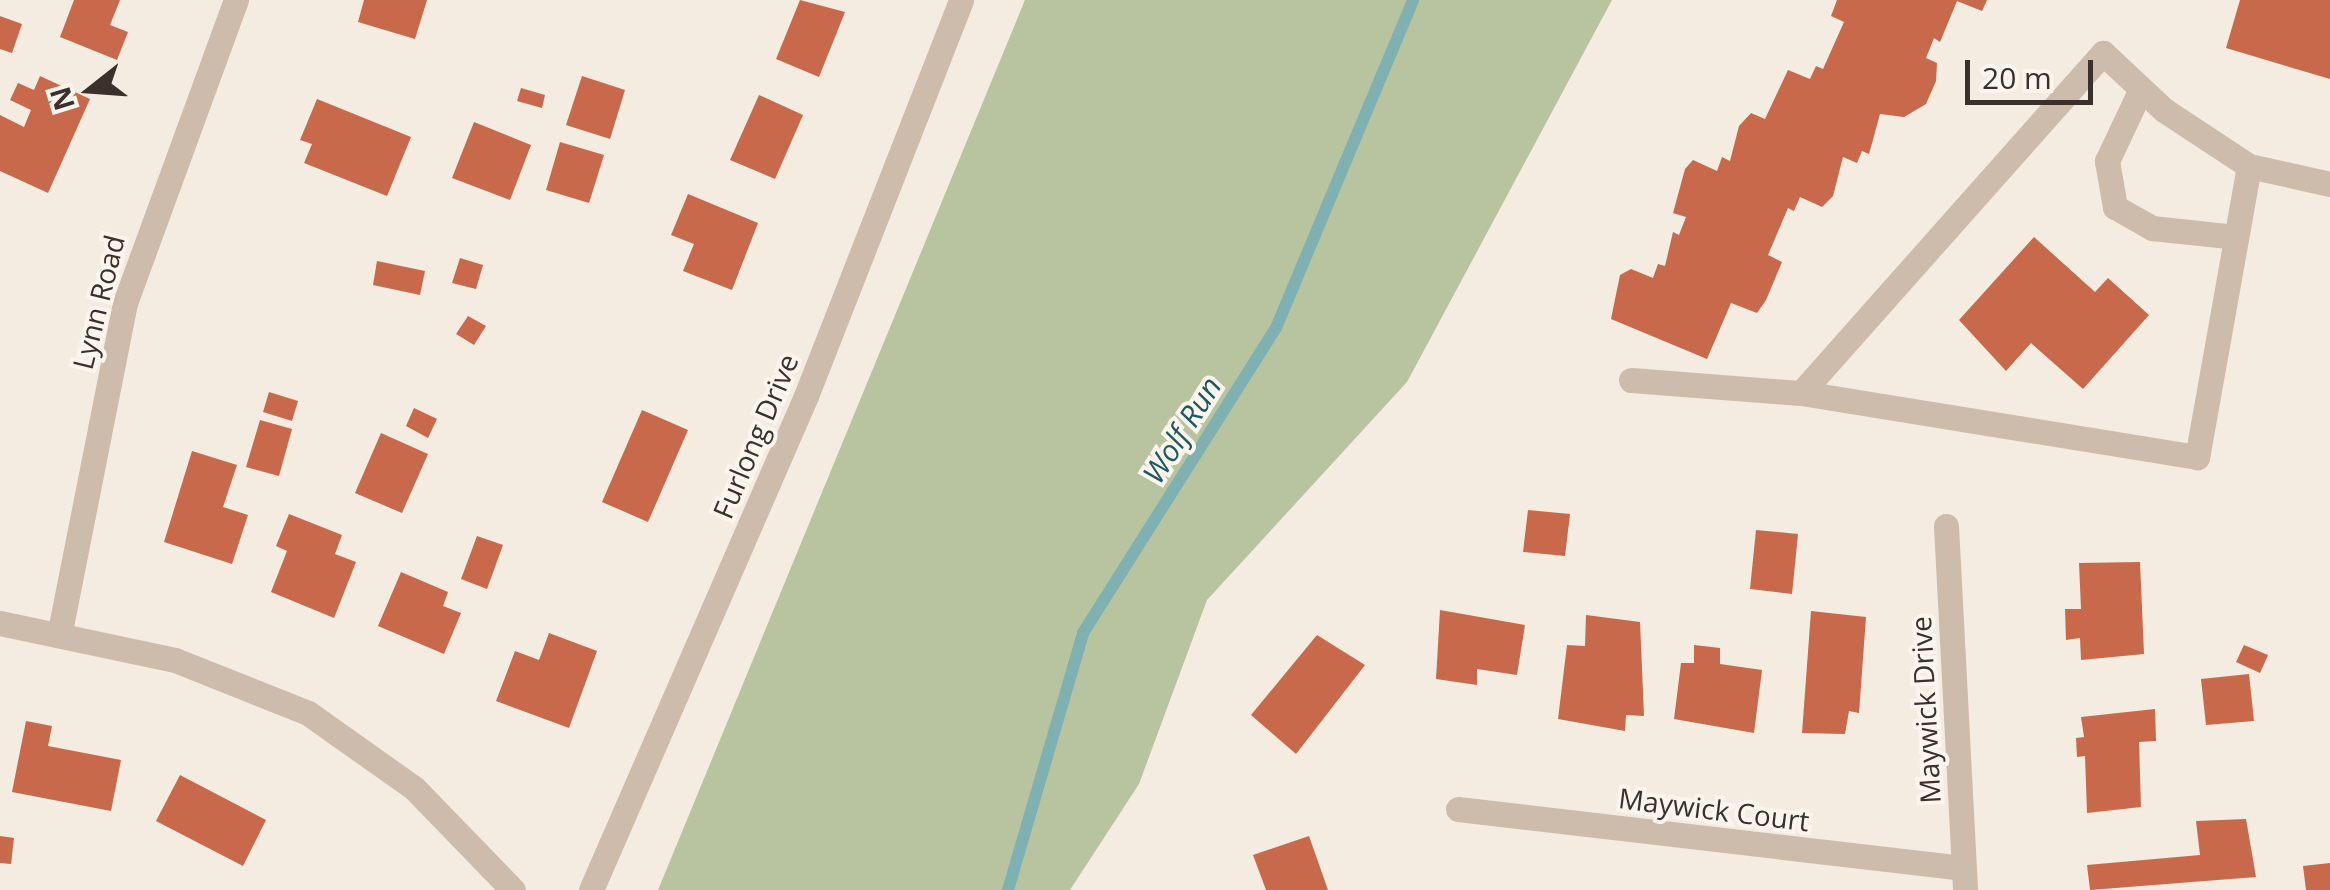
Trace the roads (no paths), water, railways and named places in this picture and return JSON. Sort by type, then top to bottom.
[{"type":"street","name":"Lynn Road","points":[[60,631],[125,303],[236,0]]},
{"type":"street","name":"Furlong Drive","points":[[590,890],[806,396],[961,0]]},
{"type":"street","points":[[1801,393],[2103,52],[2142,89],[2249,166],[2330,184]]},
{"type":"street","points":[[2142,89],[2106,160],[2115,207],[2152,228],[2236,237]]},
{"type":"street","points":[[1631,380],[1801,393],[2197,457],[2249,166]]},
{"type":"street","name":"Maywick Drive","points":[[1946,526],[1964,879]]},
{"type":"street","points":[[0,623],[60,631],[174,660],[308,713],[414,788],[513,890]]},
{"type":"street","name":"Maywick Court","points":[[1458,809],[1964,879]]},
{"type":"waterway","name":"Wolf Run","points":[[1008,890],[1083,633],[1276,328],[1413,0]]}]
